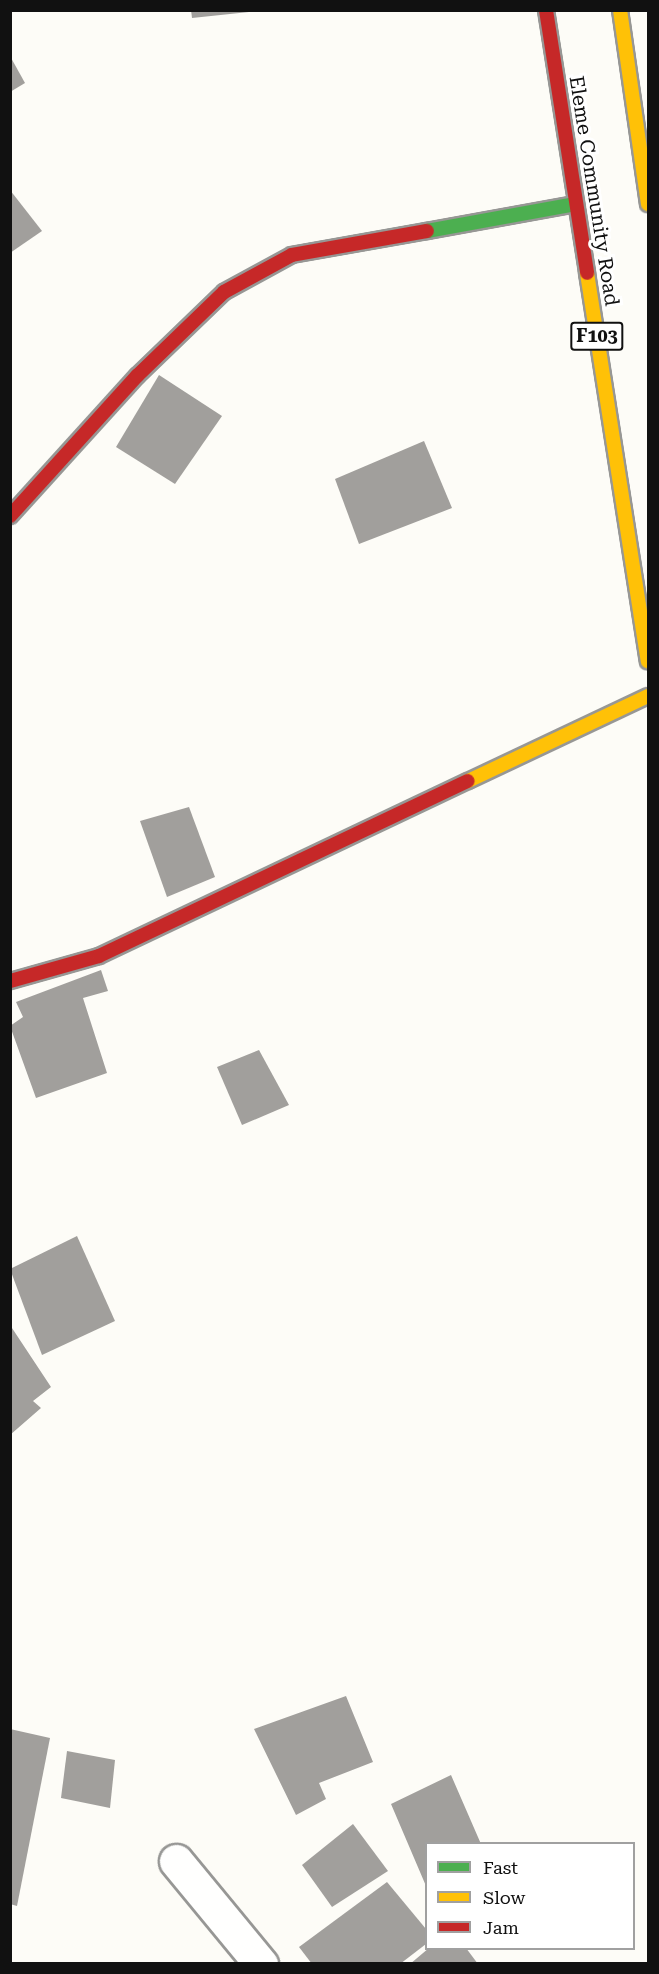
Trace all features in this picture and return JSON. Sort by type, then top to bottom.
[{"type":"street","name":"Eleme Community Road","points":[[546,10],[648,661]]},
{"type":"street","points":[[621,10],[648,204]]},
{"type":"street","points":[[10,516],[137,376],[224,292],[292,255],[576,204]]},
{"type":"street","points":[[10,981],[99,957],[648,696]]},
{"type":"street","points":[[176,1862],[261,1964]]},
{"type":"building","points":[[191,10],[249,10],[249,12],[192,18]]},
{"type":"building","points":[[10,56],[25,83],[10,92]]},
{"type":"building","points":[[10,190],[42,231],[10,253]]},
{"type":"building","points":[[159,375],[222,416],[175,484],[116,447]]},
{"type":"building","points":[[424,441],[452,508],[359,544],[335,479]]},
{"type":"building","points":[[189,807],[215,877],[167,897],[140,821]]},
{"type":"building","points":[[101,970],[108,991],[83,998],[107,1073],[36,1098],[10,1026],[23,1017],[16,1002]]},
{"type":"building","points":[[259,1050],[289,1105],[242,1125],[217,1067]]},
{"type":"building","points":[[77,1236],[115,1321],[42,1355],[10,1269]]},
{"type":"building","points":[[10,1325],[51,1387],[33,1401],[41,1408],[10,1435]]},
{"type":"building","points":[[346,1696],[373,1762],[319,1783],[326,1799],[296,1815],[254,1729]]},
{"type":"building","points":[[10,1729],[50,1738],[17,1906],[10,1904]]},
{"type":"building","points":[[67,1751],[115,1760],[110,1808],[61,1798]]},
{"type":"building","points":[[451,1775],[480,1842],[425,1842],[425,1884],[391,1804]]},
{"type":"building","points":[[353,1824],[388,1871],[332,1907],[302,1865]]},
{"type":"building","points":[[387,1882],[425,1928],[425,1945],[400,1964],[312,1964],[299,1947]]},
{"type":"building","points":[[427,1950],[468,1950],[478,1964],[410,1964]]},
{"type":"traffic: fast","points":[[427,231],[576,204]]},
{"type":"traffic: slow","points":[[620,10],[648,204]]},
{"type":"traffic: slow","points":[[587,273],[648,661]]},
{"type":"traffic: slow","points":[[468,781],[648,696]]},
{"type":"traffic: jam","points":[[546,10],[587,273]]},
{"type":"traffic: jam","points":[[10,516],[137,376],[224,292],[292,255],[427,231]]},
{"type":"traffic: jam","points":[[10,981],[99,956],[468,781]]}]
